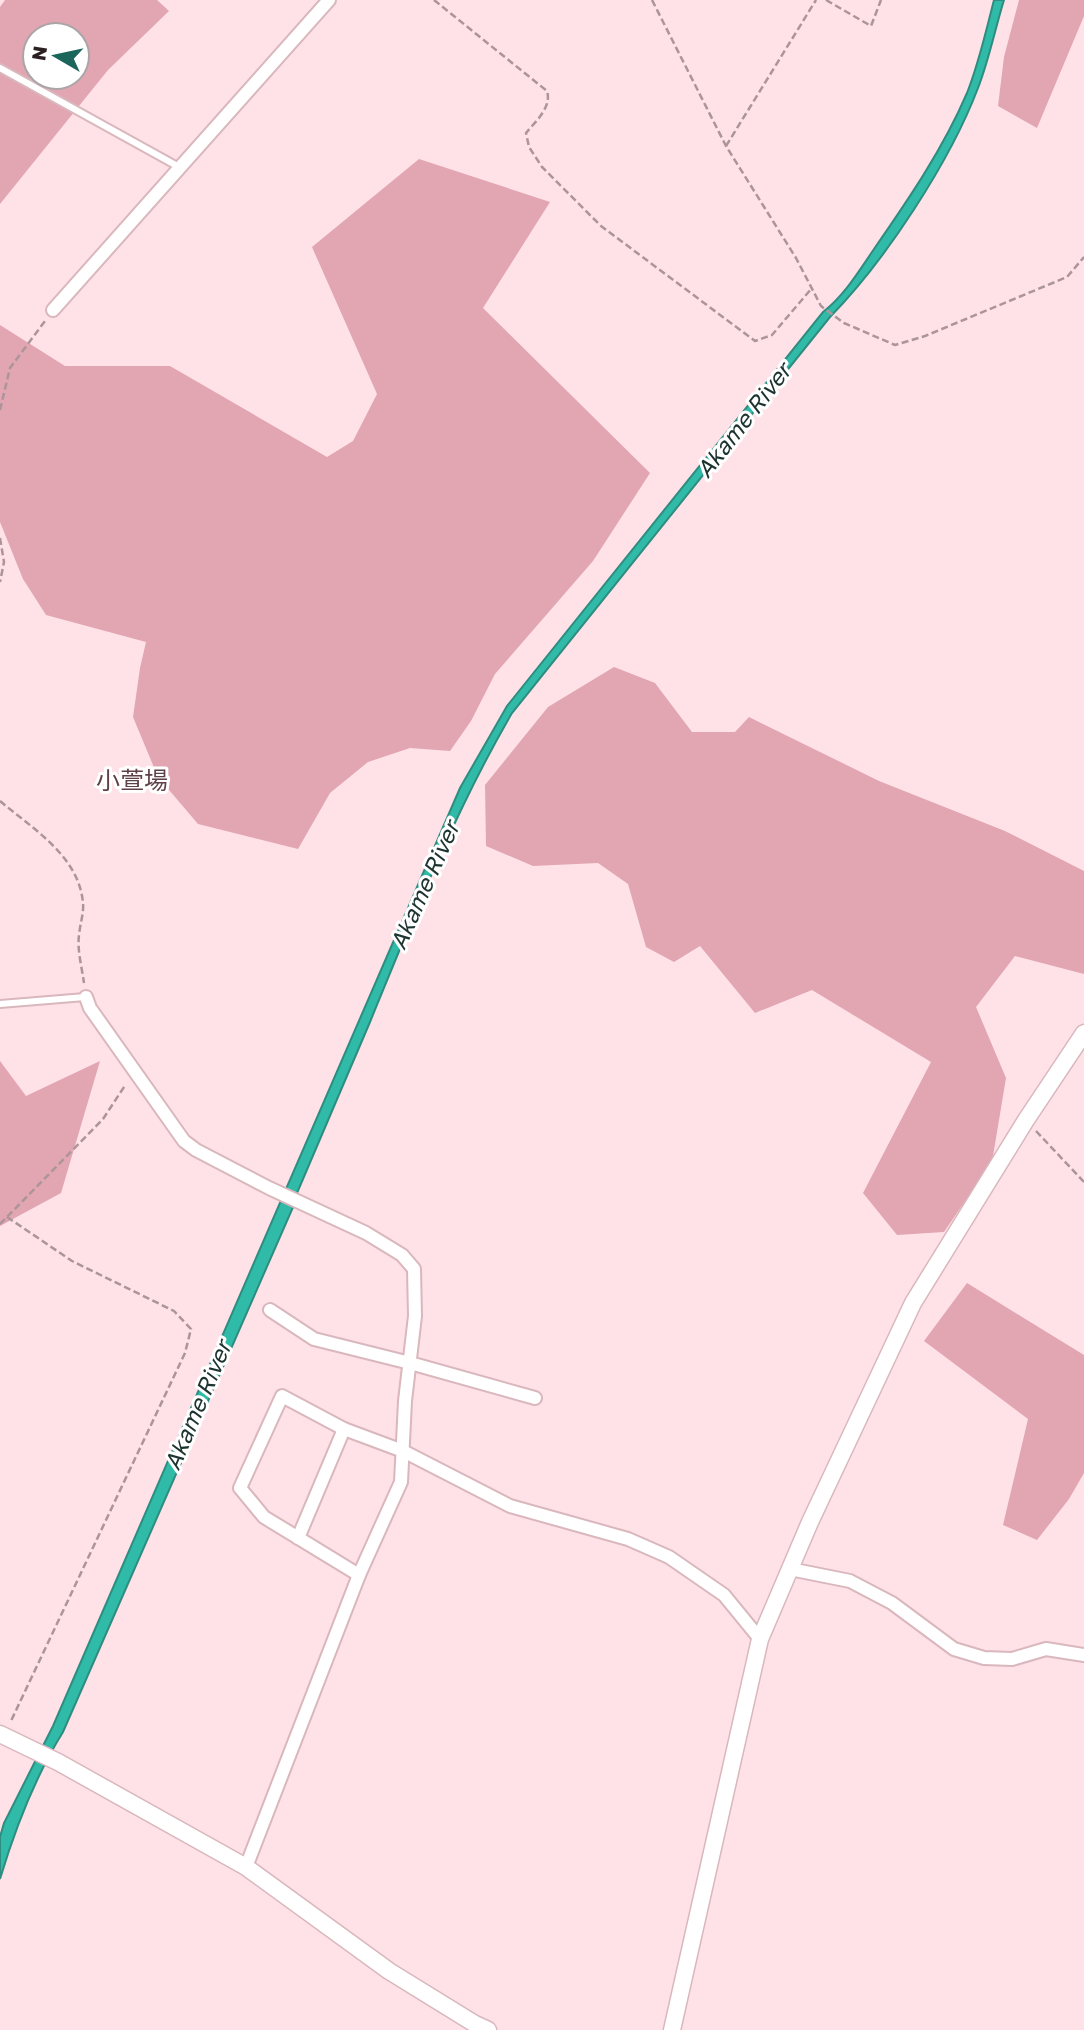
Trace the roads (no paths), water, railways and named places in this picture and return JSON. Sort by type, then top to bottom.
[{"type":"street","points":[[53,310],[329,0]]},
{"type":"street","points":[[86,997],[90,1008],[184,1141],[270,1188],[375,1238],[402,1255],[414,1269],[415,1316],[404,1401],[401,1482],[359,1575],[246,1867]]},
{"type":"street","points":[[672,2030],[760,1639],[912,1303],[1084,1032]]},
{"type":"street","points":[[270,1310],[314,1339],[535,1398]]},
{"type":"street","points":[[359,1575],[264,1517],[240,1488],[282,1396],[344,1429],[403,1451],[510,1506],[628,1539],[669,1558],[724,1595],[760,1639]]},
{"type":"street","points":[[298,1538],[344,1429]]},
{"type":"street","points":[[790,1569],[850,1581],[892,1603],[954,1649],[984,1658],[1012,1659],[1046,1649],[1084,1655]]},
{"type":"street","points":[[2,1735],[58,1762],[246,1867],[389,1971],[488,2030]]},
{"type":"lane","points":[[0,68],[180,168]]},
{"type":"lane","points":[[0,1004],[86,997]]},
{"type":"water","name":"Akame River","points":[[994,0],[1004,0],[985,67],[966,117],[933,178],[894,239],[512,713],[491,750],[402,943],[294,1205],[63,1732],[43,1767],[12,1841],[0,1879],[0,1837],[4,1823],[53,1726],[460,788],[507,706],[823,312],[844,291],[900,212],[958,114],[979,59]]},
{"type":"district","name":"小萱場","points":[[132,779]]}]
